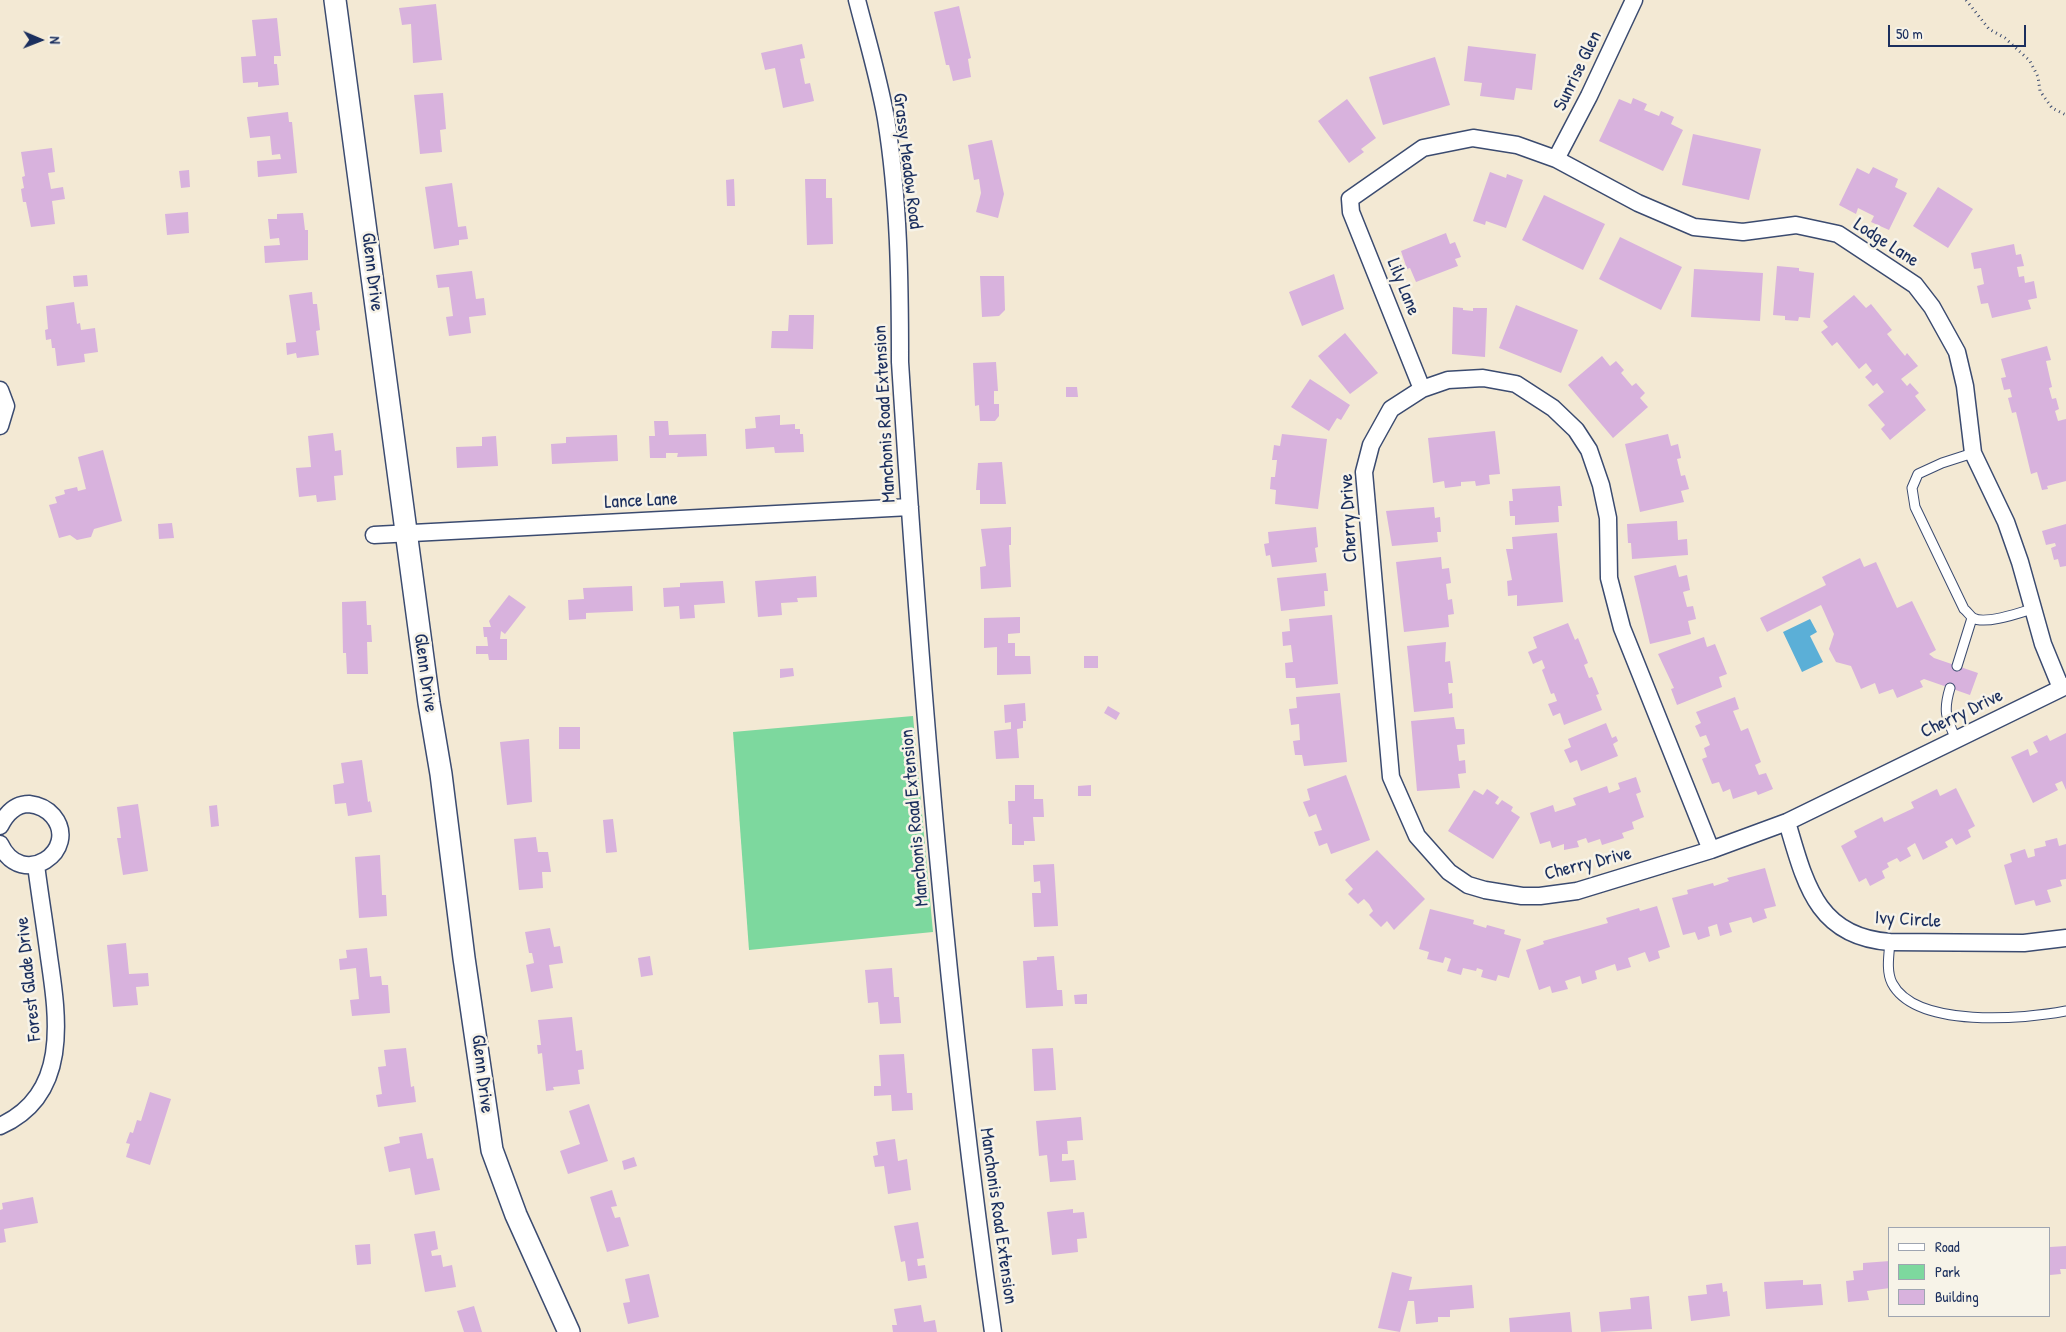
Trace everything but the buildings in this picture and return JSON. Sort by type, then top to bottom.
[{"type":"street","name":"Glenn Drive","points":[[335,0],[429,703],[441,774],[464,958],[492,1150],[516,1215],[569,1332]]},
{"type":"street","name":"Grassy Meadow Road","points":[[857,0],[886,118],[895,206],[900,299]]},
{"type":"street","name":"Sunrise Glen","points":[[1556,159],[1589,96],[1634,0]]},
{"type":"street","name":"Lodge Lane","points":[[1350,199],[1423,148],[1473,138],[1517,145],[1556,159],[1638,203],[1694,227],[1743,232],[1796,225],[1838,234],[1864,253],[1894,271],[1915,286],[1932,307],[1957,352],[1965,386],[1973,453],[2006,522],[2020,562],[2043,644],[2063,687]]},
{"type":"street","name":"Lily Lane","points":[[1350,199],[1351,212],[1422,389]]},
{"type":"street","name":"Manchonis Road Extension","points":[[900,299],[900,362],[931,792],[965,1126],[993,1332]]},
{"type":"street","name":"Cherry Drive","points":[[1711,850],[1622,628],[1609,578],[1608,518],[1589,450],[1576,430],[1553,408],[1516,384],[1474,378],[1448,380],[1422,389],[1391,409],[1371,445],[1364,472],[1390,777],[1417,836],[1449,872],[1468,885],[1485,890],[1522,896],[1540,896],[1577,891],[1711,850],[1787,822],[2063,687]]},
{"type":"street","points":[[0,390],[6,406],[0,426]]},
{"type":"street","name":"Lance Lane","points":[[374,535],[910,507]]},
{"type":"street","points":[[0,826],[10,811],[28,804],[47,810],[59,826],[58,846],[45,862],[36,865],[18,864],[4,852],[0,844]]},
{"type":"street","name":"Ivy Circle","points":[[1787,822],[1808,890],[1824,913],[1838,925],[1854,934],[1872,940],[1890,942],[2024,942],[2066,938]]},
{"type":"street","name":"Forest Glade Drive","points":[[0,1126],[22,1112],[41,1090],[46,1082],[57,1044],[56,1004],[36,865]]},
{"type":"lane","points":[[1973,453],[1942,463],[1918,474],[1914,480],[1912,495],[1916,509],[1964,609],[1972,618],[1982,620],[2008,617],[2032,609]]},
{"type":"lane","points":[[1957,666],[1972,618]]},
{"type":"lane","points":[[1950,688],[1945,714],[1956,739]]},
{"type":"lane","points":[[1890,942],[1888,963],[1891,982],[1903,996],[1926,1008],[1953,1015],[2008,1018],[2038,1016],[2066,1010]]},
{"type":"path","points":[[1966,0],[1989,29],[2005,38],[2030,61],[2038,77],[2040,91],[2052,108],[2066,116]]},
{"type":"green space","points":[[913,716],[933,932],[749,950],[733,732]]},
{"type":"water","points":[[1810,619],[1817,632],[1810,636],[1823,662],[1802,672],[1783,632]]}]
